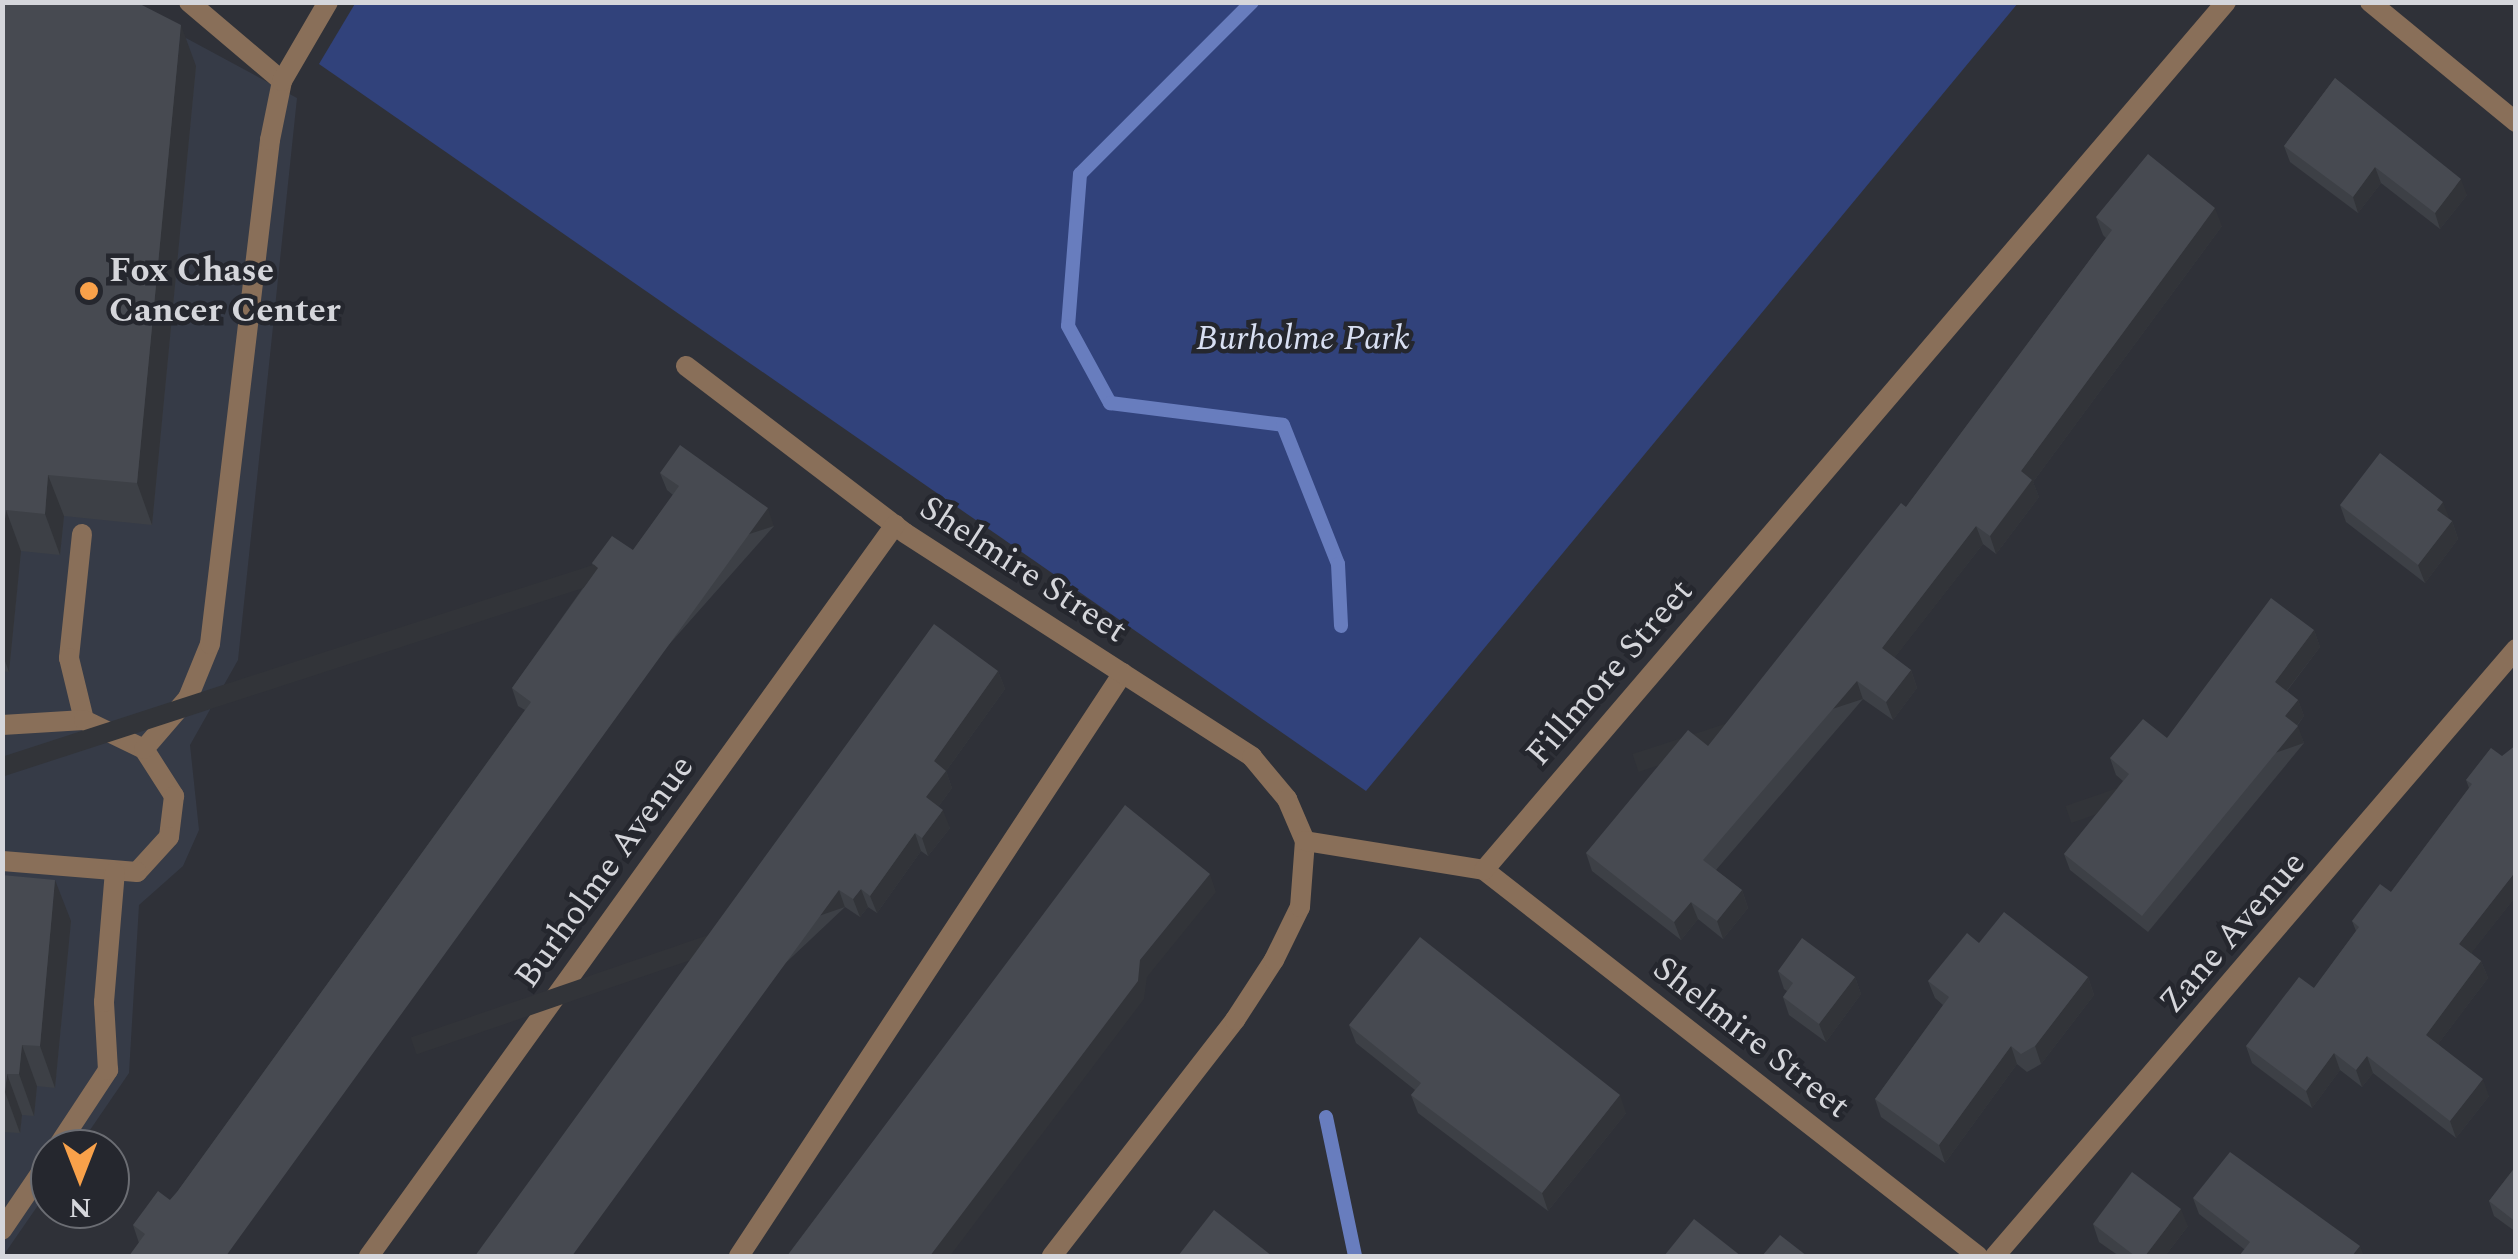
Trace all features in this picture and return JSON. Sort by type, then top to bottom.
[{"type":"street","points":[[189,2],[282,82]]},
{"type":"street","points":[[144,749],[188,698],[210,644],[282,82],[328,2]]},
{"type":"street","name":"Fillmore Street","points":[[1484,870],[2226,2]]},
{"type":"street","points":[[2370,2],[2516,122]]},
{"type":"street","name":"Shelmire Street","points":[[686,366],[895,526],[1252,756],[1287,799],[1305,841]]},
{"type":"street","name":"Burholme Avenue","points":[[369,1256],[895,526]]},
{"type":"street","points":[[82,534],[69,658],[84,720]]},
{"type":"street","name":"Zane Avenue","points":[[1995,1256],[2516,649]]},
{"type":"street","points":[[739,1256],[1123,673]]},
{"type":"street","points":[[2,725],[84,720],[144,749],[174,796],[170,837],[137,872],[2,861]]},
{"type":"street","points":[[1052,1256],[1236,1020],[1274,960],[1300,906],[1305,841],[1484,870]]},
{"type":"street","name":"Shelmire Street","points":[[1484,870],[1978,1256]]},
{"type":"street","points":[[69,1129],[108,1070],[104,1002],[115,872]]},
{"type":"street","points":[[2,1230],[30,1188]]},
{"type":"shaded area","points":[[2,3],[121,3],[297,98],[238,660],[190,745],[199,830],[183,866],[139,905],[129,1073],[91,1129],[30,1129],[30,1217],[3,1256]]},
{"type":"green space","name":"Burholme Park","points":[[356,2],[2018,3],[1366,791],[319,64]]},
{"type":"building","name":"Fox Chase Cancer Center","points":[[2,2],[136,2],[181,25],[137,483],[48,475],[45,514],[6,510],[2,546]]},
{"type":"building","points":[[2335,78],[2461,179],[2435,213],[2375,167],[2353,197],[2284,146]]},
{"type":"building","points":[[2148,154],[2215,208],[2021,471],[2032,480],[1990,536],[1976,526],[1882,648],[1911,670],[1886,702],[1857,681],[1703,860],[1742,890],[1717,921],[1691,902],[1674,922],[1586,853],[1688,730],[1708,746],[1901,503],[1906,507],[2112,230],[2096,217]]},
{"type":"building","points":[[680,445],[768,508],[226,1256],[129,1256],[145,1234],[133,1225],[158,1191],[170,1200],[177,1192],[531,702],[512,688],[598,568],[592,563],[612,536],[633,550],[679,486],[660,473]]},
{"type":"building","points":[[2380,453],[2443,502],[2437,510],[2452,521],[2418,565],[2340,505]]},
{"type":"building","points":[[2271,598],[2314,630],[2275,682],[2298,700],[2285,716],[2298,726],[2142,916],[2064,854],[2129,774],[2110,758],[2143,719],[2167,738]]},
{"type":"building","points":[[934,624],[998,671],[934,761],[946,771],[926,797],[943,810],[922,838],[915,833],[870,896],[861,889],[853,899],[839,890],[572,1256],[475,1256]]},
{"type":"building","points":[[2516,745],[2516,871],[2459,944],[2481,961],[2426,1035],[2483,1079],[2450,1121],[2367,1056],[2356,1070],[2334,1053],[2306,1091],[2246,1046],[2299,977],[2314,988],[2359,927],[2352,921],[2380,884],[2391,892],[2472,784],[2466,780],[2491,748],[2502,756]]},
{"type":"building","points":[[1125,805],[1210,874],[1140,960],[1138,981],[930,1256],[787,1256]]},
{"type":"building","points":[[2,875],[55,880],[40,1046],[22,1045],[19,1074],[7,1074],[5,1092],[2,1091]]},
{"type":"building","points":[[2004,912],[2088,977],[2035,1046],[2021,1054],[2011,1046],[1939,1145],[1875,1099],[1949,997],[1928,981],[1967,933],[1979,943]]},
{"type":"building","points":[[1420,937],[1620,1095],[1542,1193],[1411,1095],[1421,1083],[1349,1025]]},
{"type":"building","points":[[1802,938],[1855,977],[1819,1024],[1783,997],[1793,983],[1778,971]]},
{"type":"building","points":[[2230,1152],[2360,1246],[2352,1256],[2239,1256],[2250,1242],[2193,1198]]},
{"type":"building","points":[[2516,1166],[2516,1222],[2489,1201]]},
{"type":"building","points":[[2132,1172],[2181,1209],[2145,1256],[2135,1256],[2093,1224]]},
{"type":"building","points":[[1214,1210],[1272,1256],[1178,1256]]},
{"type":"building","points":[[1694,1219],[1741,1256],[1664,1256]]},
{"type":"building","points":[[1780,1235],[1807,1256],[1762,1256]]},
{"type":"waterway","points":[[1252,2],[1080,174],[1068,326],[1110,403],[1283,425],[1338,564],[1341,626]]},
{"type":"waterway","points":[[1326,1117],[1355,1256]]},
{"type":"place","name":"Fox Chase Cancer Center","points":[[89,291]]}]
